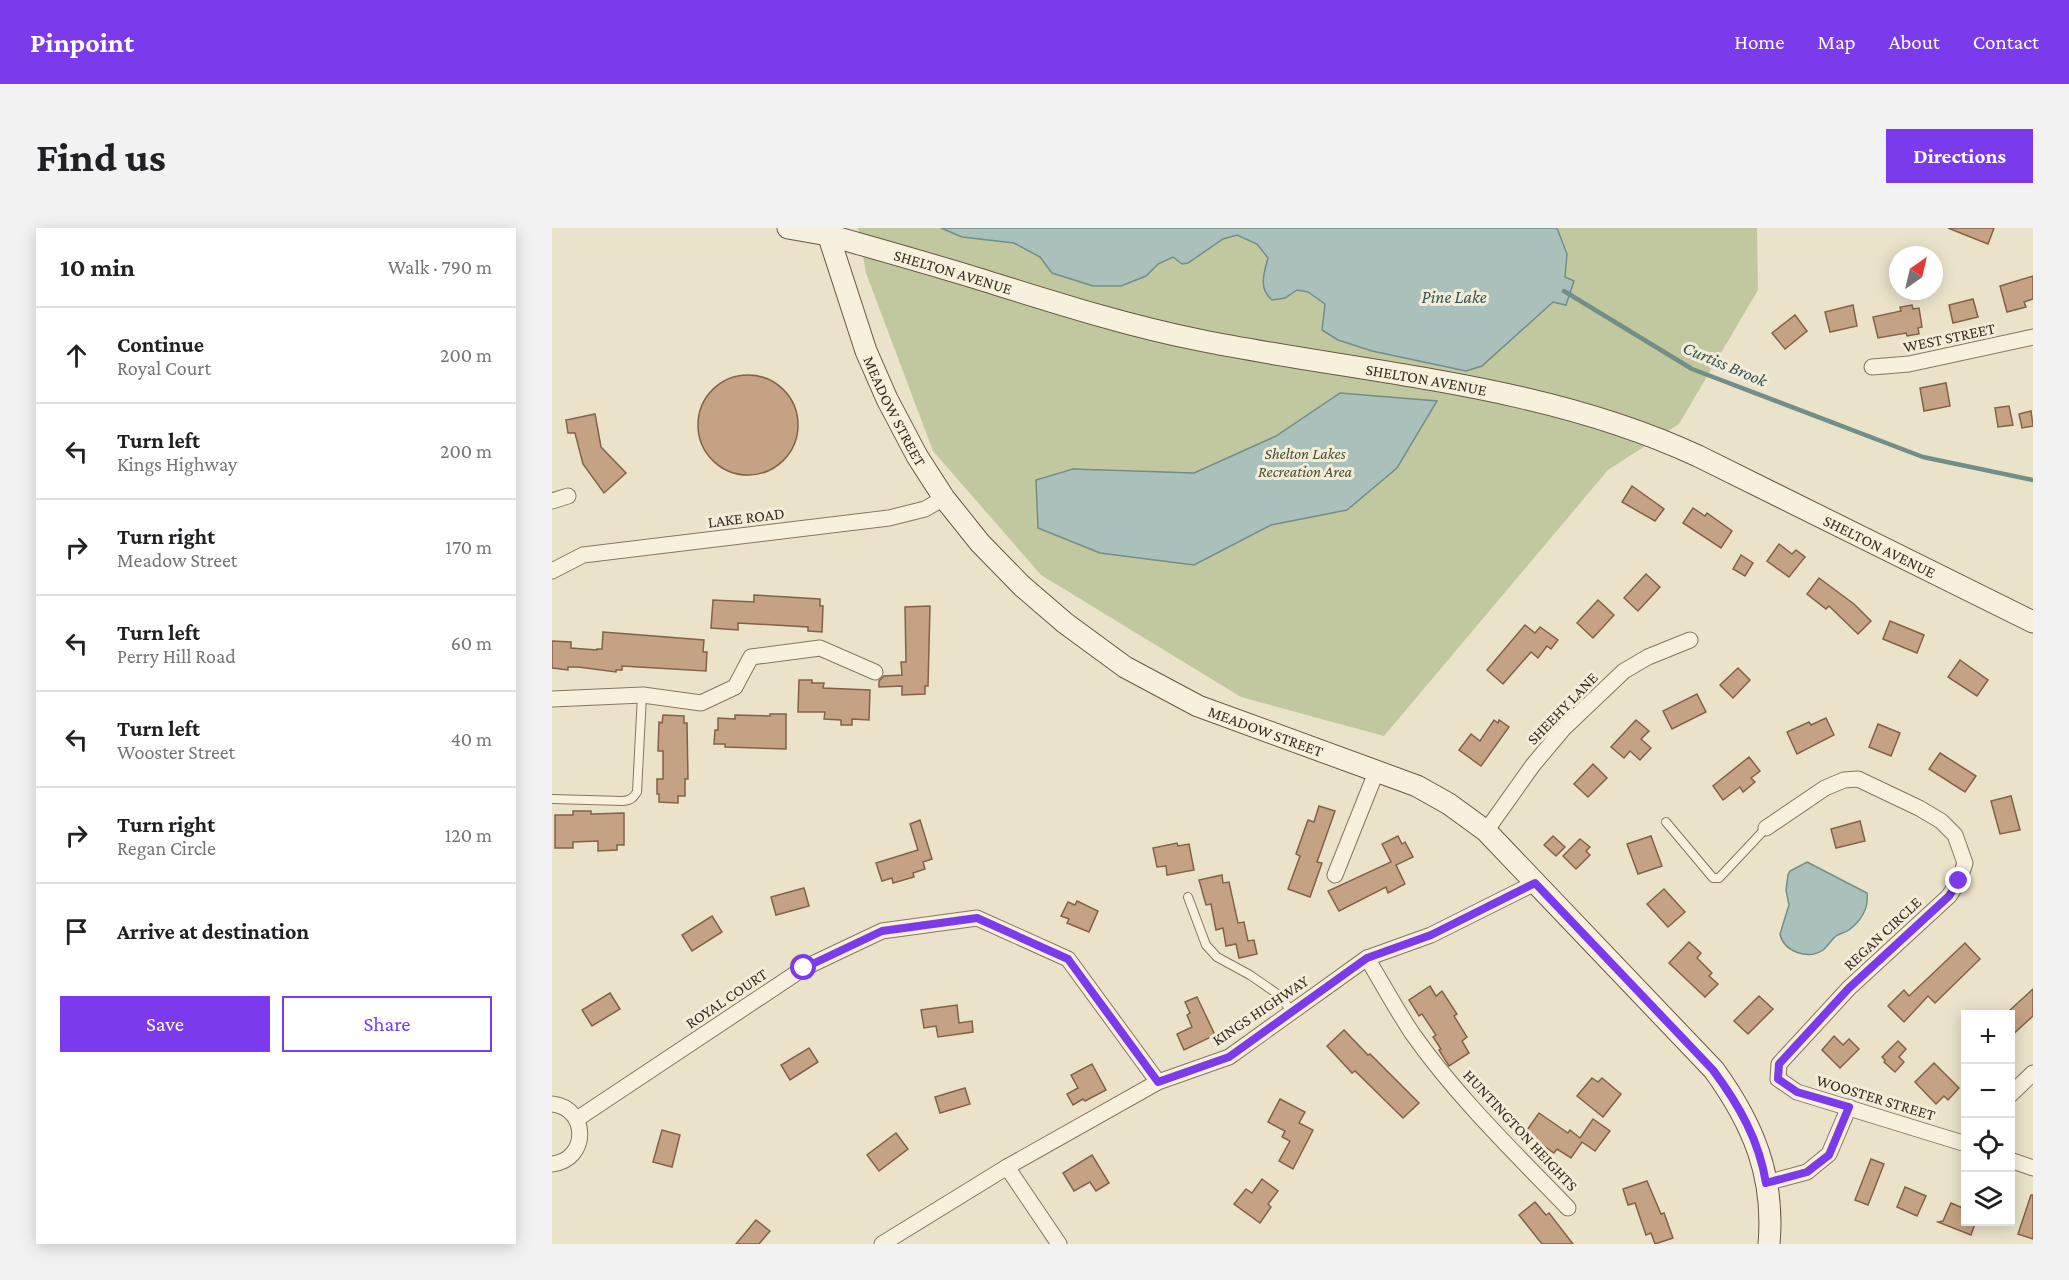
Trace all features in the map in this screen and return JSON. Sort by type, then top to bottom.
[{"type":"street","name":"SHELTON AVENUE","points":[[788,228],[827,232],[1141,327],[1262,352],[1474,387],[1613,421],[1662,439],[1698,456],[2033,622]]},
{"type":"street","name":"MEADOW STREET","points":[[827,232],[866,351],[887,399],[917,456],[944,498],[980,543],[1022,586],[1065,623],[1125,667],[1198,706],[1417,786],[1449,804],[1485,831],[1713,1070],[1733,1098],[1755,1139],[1766,1183],[1770,1219],[1769,1244]]},
{"type":"street","name":"WEST STREET","points":[[1872,367],[1909,364],[2033,338]]},
{"type":"street","points":[[552,501],[568,496]]},
{"type":"street","name":"LAKE ROAD","points":[[552,571],[583,555],[889,518],[925,508],[944,498]]},
{"type":"street","name":"SHEEHY LANE","points":[[1485,831],[1533,765],[1564,728],[1624,671],[1648,657],[1690,640]]},
{"type":"street","points":[[552,699],[642,695],[701,703],[735,687],[751,657],[820,648],[875,672]]},
{"type":"street","points":[[1335,875],[1377,770]]},
{"type":"street","name":"REGAN CIRCLE","points":[[1766,828],[1825,788],[1844,780],[1858,779],[1900,798],[1941,821],[1955,835],[1965,862],[1959,881],[1949,896],[1849,988],[1779,1064],[1778,1079]]},
{"type":"street","name":"KINGS HIGHWAY","points":[[882,1244],[1007,1167],[1158,1082],[1229,1057],[1367,958],[1431,935],[1535,883]]},
{"type":"street","name":"ROYAL COURT","points":[[577,1119],[804,968],[882,931],[977,918],[1068,959],[1158,1082]]},
{"type":"street","name":"HUNTINGTON HEIGHTS","points":[[1367,958],[1412,1033],[1479,1116],[1568,1208]]},
{"type":"street","points":[[2015,1090],[2033,1073]]},
{"type":"street","name":"WOOSTER STREET","points":[[1778,1079],[1797,1092],[1961,1141]]},
{"type":"street","points":[[552,1104],[567,1109],[577,1119],[581,1136],[577,1148],[569,1158],[552,1164]]},
{"type":"street","points":[[1766,1183],[1807,1172],[1829,1155],[1849,1107]]},
{"type":"street","points":[[2015,1162],[2033,1168]]},
{"type":"street","points":[[1007,1167],[1059,1244]]},
{"type":"lane","points":[[552,799],[623,801],[633,797],[637,792],[642,695]]},
{"type":"lane","points":[[1666,822],[1713,878],[1719,878],[1766,828]]},
{"type":"lane","points":[[1188,897],[1206,945],[1217,957],[1250,975],[1275,993],[1292,1011]]},
{"type":"green space","name":"Shelton Lakes Recreation Area","points":[[858,228],[1757,228],[1758,290],[1679,424],[1608,470],[1384,736],[1241,697],[1041,575],[933,451],[866,273]]},
{"type":"water","name":"Pine Lake","points":[[941,228],[1557,228],[1567,254],[1565,277],[1574,281],[1566,305],[1553,302],[1482,366],[1466,371],[1372,351],[1338,340],[1322,330],[1325,304],[1308,292],[1297,290],[1285,298],[1272,300],[1264,285],[1268,258],[1257,244],[1237,235],[1223,239],[1188,263],[1182,264],[1173,257],[1158,264],[1146,276],[1121,286],[1093,286],[1052,273],[1040,257],[1014,243],[962,237]]},
{"type":"water","points":[[1340,393],[1437,401],[1397,468],[1347,510],[1271,525],[1194,565],[1100,553],[1038,528],[1036,480],[1073,469],[1194,473],[1276,436]]},
{"type":"water","points":[[1807,862],[1867,893],[1867,904],[1863,914],[1853,926],[1836,936],[1823,950],[1811,954],[1791,950],[1786,946],[1780,934],[1789,905],[1786,890],[1788,875],[1790,871]]},
{"type":"building","points":[[1948,228],[1994,228],[1988,244]]},
{"type":"building","points":[[2033,276],[2033,299],[2024,302],[2026,307],[2007,312],[2000,286]]},
{"type":"building","points":[[1973,299],[1978,317],[1953,323],[1949,305]]},
{"type":"building","points":[[1853,305],[1857,326],[1830,332],[1825,312]]},
{"type":"building","points":[[1912,305],[1913,309],[1919,308],[1922,327],[1918,328],[1919,334],[1907,336],[1906,333],[1878,338],[1873,317],[1901,311],[1900,307]]},
{"type":"building","points":[[1795,315],[1807,331],[1785,349],[1772,333]]},
{"type":"building","points":[[748,375],[767,379],[784,389],[794,406],[798,425],[794,444],[784,461],[767,471],[748,475],[729,471],[712,461],[702,444],[698,425],[702,406],[712,389],[729,379]]},
{"type":"building","points":[[1946,383],[1950,406],[1924,411],[1920,388]]},
{"type":"building","points":[[2009,406],[2013,425],[1998,427],[1995,408]]},
{"type":"building","points":[[2031,411],[2033,426],[2022,428],[2019,414]]},
{"type":"building","points":[[595,414],[601,447],[626,473],[604,493],[583,464],[575,433],[568,433],[566,420]]},
{"type":"building","points":[[1632,486],[1664,509],[1655,521],[1622,502]]},
{"type":"building","points":[[1693,508],[1705,516],[1707,513],[1732,531],[1721,548],[1683,523]]},
{"type":"building","points":[[1779,544],[1792,554],[1796,550],[1805,557],[1789,577],[1767,561]]},
{"type":"building","points":[[1741,555],[1753,563],[1745,576],[1733,569]]},
{"type":"building","points":[[1646,574],[1660,587],[1638,611],[1624,598]]},
{"type":"building","points":[[1819,578],[1854,604],[1871,621],[1858,634],[1829,606],[1826,609],[1807,594]]},
{"type":"building","points":[[754,595],[820,599],[820,606],[823,606],[822,632],[808,631],[808,627],[738,623],[738,630],[711,628],[713,600],[754,602]]},
{"type":"building","points":[[1598,600],[1614,615],[1593,638],[1577,623]]},
{"type":"building","points":[[930,606],[928,686],[925,686],[925,694],[902,695],[902,686],[879,687],[879,681],[884,676],[902,675],[901,662],[906,662],[905,607]]},
{"type":"building","points":[[1890,621],[1924,635],[1917,653],[1883,639]]},
{"type":"building","points":[[1525,625],[1535,633],[1540,627],[1558,640],[1551,649],[1547,646],[1538,658],[1531,652],[1503,684],[1487,670]]},
{"type":"building","points":[[603,632],[704,640],[703,652],[707,652],[706,671],[622,666],[622,670],[616,670],[616,672],[578,667],[568,667],[568,670],[552,668],[552,641],[571,642],[571,648],[597,650],[602,649]]},
{"type":"building","points":[[1960,660],[1988,680],[1977,696],[1948,677]]},
{"type":"building","points":[[1738,668],[1750,680],[1733,698],[1720,685]]},
{"type":"building","points":[[799,680],[824,683],[823,688],[870,690],[869,720],[852,719],[852,725],[841,725],[841,720],[824,719],[825,712],[798,712]]},
{"type":"building","points":[[1697,694],[1706,712],[1672,729],[1663,711]]},
{"type":"building","points":[[770,714],[786,714],[786,749],[725,747],[725,744],[714,744],[715,730],[718,730],[718,718],[735,719],[735,715],[770,716]]},
{"type":"building","points":[[663,715],[684,716],[684,723],[687,723],[688,779],[685,779],[685,796],[678,796],[678,803],[659,802],[659,794],[657,794],[657,779],[663,779],[663,751],[658,751],[659,722],[662,723]]},
{"type":"building","points":[[1826,718],[1834,735],[1797,754],[1787,732],[1809,722],[1811,725]]},
{"type":"building","points":[[1494,720],[1498,723],[1499,720],[1509,727],[1481,766],[1459,750],[1471,734],[1480,741]]},
{"type":"building","points":[[1636,720],[1649,731],[1641,739],[1651,748],[1640,760],[1630,751],[1624,758],[1611,747]]},
{"type":"building","points":[[1878,724],[1900,733],[1891,756],[1869,747]]},
{"type":"building","points":[[1940,753],[1976,776],[1965,792],[1929,769]]},
{"type":"building","points":[[1749,757],[1760,771],[1751,778],[1755,782],[1743,792],[1740,787],[1723,800],[1713,786]]},
{"type":"building","points":[[1593,764],[1607,778],[1588,797],[1574,784]]},
{"type":"building","points":[[2011,796],[2020,830],[2000,834],[1991,801]]},
{"type":"building","points":[[1319,806],[1335,811],[1317,862],[1322,863],[1310,897],[1288,889],[1300,856],[1296,854],[1308,820],[1314,822]]},
{"type":"building","points":[[573,811],[591,811],[591,814],[624,813],[624,845],[617,845],[617,850],[598,851],[598,841],[573,842],[573,848],[555,848],[555,815],[573,815]]},
{"type":"building","points":[[920,820],[932,859],[923,862],[925,869],[913,873],[914,877],[893,883],[892,878],[882,881],[876,863],[918,850],[910,824]]},
{"type":"building","points":[[1860,821],[1865,841],[1836,848],[1831,829]]},
{"type":"building","points":[[1398,836],[1402,844],[1405,842],[1413,857],[1396,865],[1405,884],[1388,893],[1386,887],[1339,911],[1328,891],[1391,862],[1382,844]]},
{"type":"building","points":[[1553,836],[1565,847],[1556,856],[1544,845]]},
{"type":"building","points":[[1651,836],[1662,866],[1638,874],[1627,844]]},
{"type":"building","points":[[1580,839],[1590,847],[1586,851],[1590,855],[1576,869],[1563,856]]},
{"type":"building","points":[[1177,843],[1178,846],[1189,844],[1194,870],[1167,875],[1166,866],[1157,867],[1153,848]]},
{"type":"building","points":[[1222,875],[1223,883],[1229,882],[1238,923],[1244,922],[1248,941],[1254,940],[1257,954],[1239,958],[1236,944],[1226,946],[1223,928],[1216,930],[1211,904],[1206,905],[1199,880]]},
{"type":"building","points":[[804,888],[809,906],[776,915],[771,897]]},
{"type":"building","points":[[1664,889],[1685,912],[1668,927],[1647,904]]},
{"type":"building","points":[[1077,901],[1098,911],[1089,932],[1067,923],[1069,919],[1061,916],[1068,902],[1075,905]]},
{"type":"building","points":[[712,916],[722,932],[692,951],[682,935]]},
{"type":"building","points":[[1689,942],[1701,953],[1697,958],[1712,973],[1709,976],[1718,984],[1705,997],[1669,963]]},
{"type":"building","points":[[1965,943],[1980,959],[1935,1003],[1928,996],[1904,1022],[1888,1006],[1904,990],[1909,996]]},
{"type":"building","points":[[1430,986],[1436,996],[1442,991],[1457,1014],[1454,1016],[1467,1037],[1462,1041],[1469,1053],[1449,1066],[1433,1037],[1436,1035],[1422,1014],[1419,1016],[1409,1000]]},
{"type":"building","points":[[2033,989],[2033,1016],[2015,1032],[2015,1010],[2010,1010]]},
{"type":"building","points":[[610,993],[620,1009],[592,1026],[582,1010]]},
{"type":"building","points":[[1759,996],[1773,1009],[1748,1034],[1734,1021]]},
{"type":"building","points":[[1197,997],[1215,1035],[1184,1050],[1177,1034],[1192,1027],[1187,1015],[1190,1013],[1185,1002]]},
{"type":"building","points":[[957,1005],[959,1023],[972,1021],[973,1032],[938,1037],[936,1026],[924,1028],[921,1010]]},
{"type":"building","points":[[1344,1030],[1419,1103],[1403,1118],[1355,1071],[1352,1073],[1327,1046]]},
{"type":"building","points":[[1834,1036],[1843,1045],[1849,1039],[1859,1049],[1840,1068],[1822,1050]]},
{"type":"building","points":[[1898,1041],[1906,1049],[1899,1057],[1904,1062],[1895,1072],[1882,1057]]},
{"type":"building","points":[[809,1048],[818,1062],[790,1080],[781,1065]]},
{"type":"building","points":[[1934,1063],[1959,1088],[1948,1100],[1944,1096],[1936,1104],[1915,1082]]},
{"type":"building","points":[[1092,1064],[1106,1090],[1073,1105],[1067,1094],[1078,1088],[1071,1075]]},
{"type":"building","points":[[1592,1078],[1598,1082],[1602,1078],[1621,1094],[1603,1117],[1577,1096]]},
{"type":"building","points":[[965,1088],[970,1104],[940,1113],[935,1097]]},
{"type":"building","points":[[1280,1099],[1305,1112],[1299,1123],[1313,1130],[1293,1169],[1279,1161],[1290,1141],[1282,1137],[1285,1131],[1268,1122]]},
{"type":"building","points":[[1539,1113],[1568,1133],[1570,1130],[1580,1138],[1593,1119],[1610,1131],[1595,1151],[1582,1142],[1571,1158],[1557,1149],[1554,1153],[1525,1133]]},
{"type":"building","points":[[662,1130],[680,1135],[672,1167],[653,1162]]},
{"type":"building","points":[[896,1133],[908,1149],[879,1171],[867,1155]]},
{"type":"building","points":[[1092,1155],[1109,1183],[1096,1191],[1090,1182],[1074,1191],[1063,1173]]},
{"type":"building","points":[[1871,1159],[1884,1164],[1868,1205],[1855,1200]]},
{"type":"building","points":[[1262,1179],[1278,1191],[1268,1204],[1271,1207],[1260,1223],[1234,1204],[1246,1189],[1252,1193]]},
{"type":"building","points":[[1647,1181],[1661,1214],[1664,1213],[1673,1238],[1655,1244],[1651,1233],[1646,1235],[1635,1203],[1628,1205],[1623,1189]]},
{"type":"building","points":[[1905,1187],[1926,1196],[1917,1216],[1897,1207]]},
{"type":"building","points":[[2031,1195],[2033,1195],[2033,1239],[2018,1234]]},
{"type":"building","points":[[1535,1202],[1546,1215],[1549,1213],[1573,1244],[1542,1244],[1519,1215]]},
{"type":"building","points":[[1951,1203],[1961,1207],[1961,1226],[1974,1226],[1971,1235],[1938,1222],[1943,1221]]},
{"type":"building","points":[[756,1220],[770,1231],[759,1244],[736,1244]]},
{"type":"waterway","name":"Curtiss Brook","points":[[1564,291],[1692,369],[1923,457],[2033,480]]},
{"type":"route","points":[[804,968],[882,931],[977,918],[1068,959],[1158,1082],[1229,1057],[1367,958],[1431,935],[1535,883],[1713,1070],[1733,1098],[1755,1139],[1766,1183],[1807,1172],[1829,1155],[1849,1107],[1797,1092],[1778,1079],[1779,1064],[1849,988],[1949,896],[1959,881]]}]
